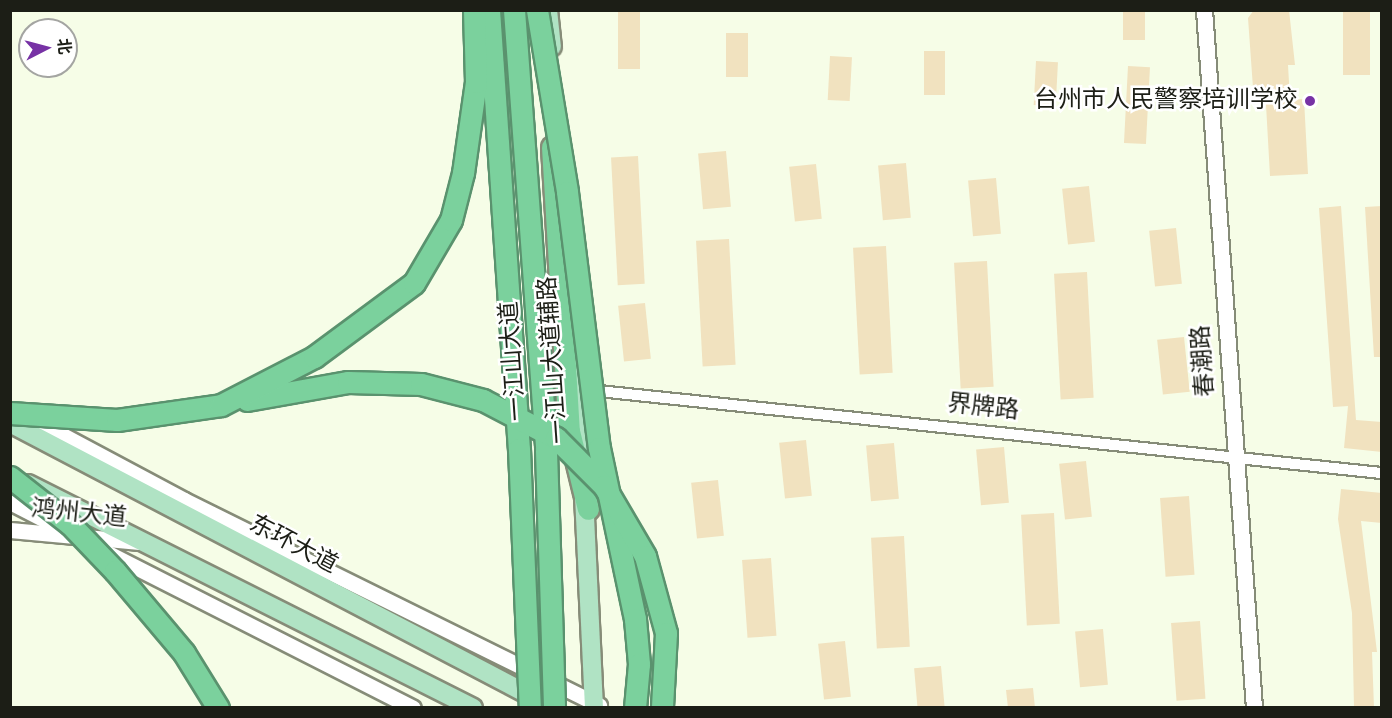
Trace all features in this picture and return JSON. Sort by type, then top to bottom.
[{"type":"highway","points":[[221,405],[341,340],[414,284],[434,255],[451,220],[463,173],[476,82],[474,10]]},
{"type":"highway","name":"一江山大道","points":[[489,10],[519,449],[530,708]]},
{"type":"highway","name":"一江山大道","points":[[514,10],[546,451],[554,708]]},
{"type":"highway","points":[[537,10],[549,102],[567,192],[599,448],[635,619],[639,664],[634,708]]},
{"type":"highway","points":[[549,102],[569,430],[588,509]]},
{"type":"highway","points":[[10,413],[117,420],[221,405],[348,382],[392,380],[483,400],[556,438],[604,486],[645,556],[666,633],[662,708]]},
{"type":"highway","points":[[10,476],[70,525],[115,571],[184,653],[219,708]]},
{"type":"main road","name":"一江山大道辅路","points":[[548,10],[580,389],[597,705]]},
{"type":"main road","name":"春潮路","points":[[1204,10],[1233,455],[1254,708]]},
{"type":"main road","points":[[10,408],[184,500],[597,705]]},
{"type":"main road","name":"东环大道","points":[[10,423],[554,708]]},
{"type":"main road","points":[[10,476],[473,708]]},
{"type":"main road","points":[[10,502],[413,708]]},
{"type":"main road","name":"鸿州大道","points":[[10,530],[142,543]]},
{"type":"street","name":"界牌路","points":[[580,389],[1382,472]]},
{"type":"building","points":[[618,10],[640,10],[640,69],[618,69]]},
{"type":"building","points":[[1123,10],[1145,10],[1145,40],[1123,40]]},
{"type":"building","points":[[1254,10],[1289,10],[1295,65],[1288,65],[1290,100],[1304,99],[1308,174],[1270,176],[1265,87],[1253,88],[1248,18]]},
{"type":"building","points":[[1343,10],[1370,10],[1370,75],[1343,75]]},
{"type":"building","points":[[726,33],[748,33],[748,77],[726,77]]},
{"type":"building","points":[[924,51],[945,51],[945,95],[924,95]]},
{"type":"building","points":[[830,56],[852,57],[850,101],[828,100]]},
{"type":"building","points":[[1036,61],[1058,62],[1056,106],[1034,105]]},
{"type":"building","points":[[1128,66],[1150,67],[1146,144],[1124,143]]},
{"type":"building","points":[[726,151],[731,207],[703,209],[698,153]]},
{"type":"building","points":[[638,156],[645,284],[618,285],[611,157]]},
{"type":"building","points":[[906,163],[911,218],[883,220],[878,165]]},
{"type":"building","points":[[816,164],[822,219],[795,222],[789,167]]},
{"type":"building","points":[[996,178],[1001,234],[973,236],[968,180]]},
{"type":"building","points":[[1089,186],[1095,242],[1068,245],[1062,189]]},
{"type":"building","points":[[1341,206],[1356,420],[1382,422],[1382,452],[1344,448],[1348,406],[1333,407],[1319,208]]},
{"type":"building","points":[[1382,206],[1382,357],[1374,357],[1365,207]]},
{"type":"building","points":[[1176,228],[1182,284],[1155,287],[1149,231]]},
{"type":"building","points":[[729,239],[736,365],[703,367],[696,241]]},
{"type":"building","points":[[886,246],[893,373],[860,375],[853,248]]},
{"type":"building","points":[[987,261],[994,387],[961,389],[954,263]]},
{"type":"building","points":[[1087,272],[1094,398],[1061,400],[1054,274]]},
{"type":"building","points":[[645,303],[651,359],[624,362],[618,306]]},
{"type":"building","points":[[1184,337],[1190,392],[1163,395],[1157,340]]},
{"type":"building","points":[[806,440],[812,496],[785,499],[779,443]]},
{"type":"building","points":[[894,443],[899,499],[871,501],[866,445]]},
{"type":"building","points":[[1004,447],[1009,503],[981,505],[976,449]]},
{"type":"building","points":[[1086,461],[1092,517],[1065,520],[1059,464]]},
{"type":"building","points":[[718,480],[724,536],[697,539],[691,483]]},
{"type":"building","points":[[1341,489],[1382,493],[1382,523],[1361,521],[1377,652],[1372,652],[1374,708],[1354,708],[1352,613],[1338,519]]},
{"type":"building","points":[[1189,496],[1195,575],[1166,577],[1160,498]]},
{"type":"building","points":[[1054,513],[1060,624],[1027,626],[1021,515]]},
{"type":"building","points":[[904,536],[910,647],[877,649],[871,538]]},
{"type":"building","points":[[771,558],[776,636],[748,638],[742,560]]},
{"type":"building","points":[[1200,621],[1205,699],[1177,701],[1171,623]]},
{"type":"building","points":[[1103,629],[1108,685],[1080,687],[1075,631]]},
{"type":"building","points":[[845,641],[851,697],[824,700],[818,644]]},
{"type":"building","points":[[941,666],[945,708],[918,708],[914,668]]},
{"type":"building","points":[[1033,688],[1035,708],[1008,708],[1006,690]]},
{"type":"place","name":"台州市人民警察培训学校","points":[[1310,101]]}]
